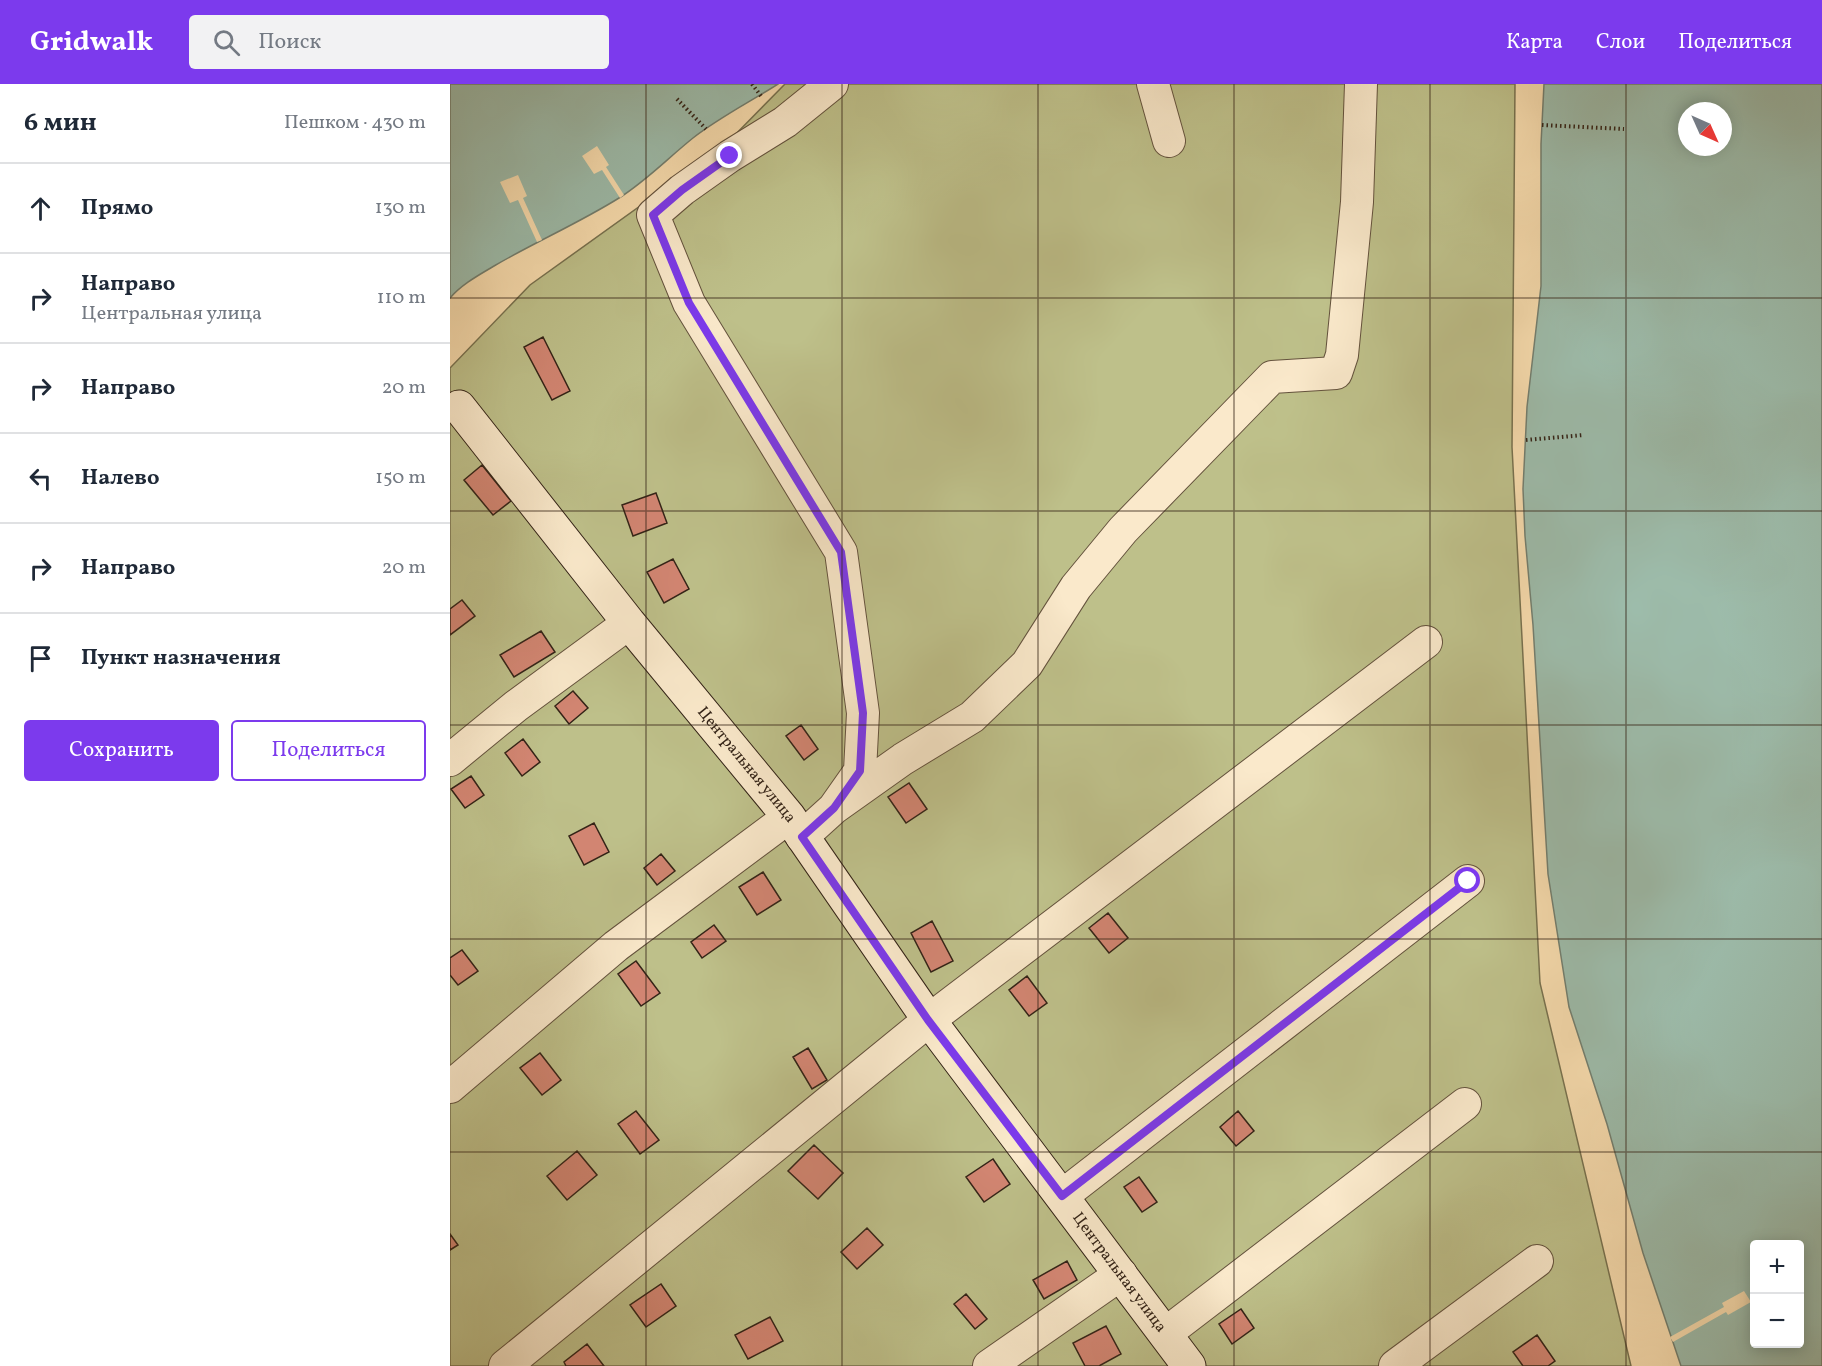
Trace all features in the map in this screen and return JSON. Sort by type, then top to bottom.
[{"type":"street","points":[[832,84],[785,122],[730,156],[682,190],[653,215],[689,303],[841,552],[863,713],[860,771],[834,808]]},
{"type":"street","points":[[1153,84],[1169,141]]},
{"type":"street","points":[[450,1087],[616,946],[795,827],[834,808],[903,759],[972,717],[1027,664],[1076,587],[1123,530],[1272,378],[1336,373],[1342,355],[1357,202],[1361,84]]},
{"type":"street","name":"Центральная улица","points":[[459,408],[629,624],[795,827],[928,1020],[1189,1366]]},
{"type":"street","points":[[450,760],[516,706],[629,624]]},
{"type":"street","points":[[505,1366],[928,1020],[1426,642]]},
{"type":"street","points":[[1062,1196],[1468,881]]},
{"type":"street","points":[[1165,1334],[1465,1104]]},
{"type":"street","points":[[1395,1366],[1537,1261]]},
{"type":"street","points":[[989,1366],[1121,1274]]},
{"type":"path","points":[[752,84],[761,96]]},
{"type":"path","points":[[677,99],[706,129]]},
{"type":"path","points":[[1542,125],[1624,129]]},
{"type":"path","points":[[1526,440],[1584,435]]},
{"type":"green space","points":[[785,84],[1515,84],[1512,447],[1540,983],[1631,1366],[450,1366],[450,368],[530,285],[725,145]]},
{"type":"shaded area","points":[[450,84],[778,84],[703,130],[619,198],[494,266],[465,284],[450,298]]},
{"type":"shaded area","points":[[1544,84],[1822,84],[1822,1366],[1681,1366],[1643,1253],[1607,1124],[1569,1007],[1548,874],[1523,489],[1527,407],[1541,286],[1541,144]]},
{"type":"pier","points":[[597,146],[609,165],[606,167],[624,195],[620,198],[602,170],[594,174],[582,156]]},
{"type":"pier","points":[[518,175],[527,196],[523,198],[542,240],[537,242],[518,200],[510,203],[500,182]]},
{"type":"pier","points":[[1744,1291],[1750,1300],[1728,1315],[1726,1312],[1673,1342],[1670,1337],[1724,1307],[1722,1303]]},
{"type":"building","points":[[543,337],[570,391],[552,400],[524,347]]},
{"type":"building","points":[[482,465],[511,501],[493,515],[464,480]]},
{"type":"building","points":[[656,493],[667,523],[633,536],[622,505]]},
{"type":"building","points":[[673,559],[689,589],[664,603],[647,572]]},
{"type":"building","points":[[462,600],[475,616],[450,635],[450,609]]},
{"type":"building","points":[[541,631],[555,652],[514,677],[500,655]]},
{"type":"building","points":[[573,691],[588,708],[569,724],[555,706]]},
{"type":"building","points":[[801,725],[818,749],[804,760],[786,736]]},
{"type":"building","points":[[523,739],[540,762],[522,776],[505,753]]},
{"type":"building","points":[[471,776],[484,795],[465,808],[451,789]]},
{"type":"building","points":[[909,783],[927,809],[906,823],[888,797]]},
{"type":"building","points":[[594,823],[609,852],[584,865],[569,836]]},
{"type":"building","points":[[661,854],[675,871],[657,885],[644,868]]},
{"type":"building","points":[[763,872],[781,900],[757,915],[739,887]]},
{"type":"building","points":[[1108,913],[1128,938],[1109,953],[1089,928]]},
{"type":"building","points":[[932,921],[953,961],[931,972],[911,933]]},
{"type":"building","points":[[714,925],[726,941],[702,958],[691,942]]},
{"type":"building","points":[[462,950],[478,971],[458,985],[450,975],[450,958]]},
{"type":"building","points":[[636,961],[660,993],[641,1006],[618,974]]},
{"type":"building","points":[[1027,976],[1047,1003],[1029,1016],[1009,990]]},
{"type":"building","points":[[808,1048],[827,1080],[812,1089],[793,1057]]},
{"type":"building","points":[[540,1053],[561,1080],[542,1095],[520,1068]]},
{"type":"building","points":[[636,1111],[659,1140],[640,1154],[618,1124]]},
{"type":"building","points":[[1238,1111],[1254,1131],[1236,1146],[1220,1127]]},
{"type":"building","points":[[814,1145],[843,1173],[818,1199],[788,1171]]},
{"type":"building","points":[[577,1151],[597,1175],[567,1200],[547,1176]]},
{"type":"building","points":[[993,1159],[1010,1184],[984,1202],[966,1177]]},
{"type":"building","points":[[1139,1177],[1157,1202],[1142,1212],[1124,1187]]},
{"type":"building","points":[[867,1228],[883,1245],[857,1269],[841,1252]]},
{"type":"building","points":[[450,1234],[458,1245],[450,1250]]},
{"type":"building","points":[[1067,1261],[1077,1280],[1044,1299],[1033,1280]]},
{"type":"building","points":[[661,1284],[676,1306],[646,1327],[630,1305]]},
{"type":"building","points":[[966,1294],[987,1319],[975,1329],[954,1304]]},
{"type":"building","points":[[1241,1309],[1254,1328],[1232,1344],[1219,1324]]},
{"type":"building","points":[[770,1317],[783,1341],[748,1359],[735,1335]]},
{"type":"building","points":[[1106,1326],[1121,1354],[1099,1366],[1085,1366],[1073,1343]]},
{"type":"building","points":[[1537,1335],[1555,1361],[1548,1366],[1523,1366],[1513,1352]]},
{"type":"building","points":[[587,1344],[604,1366],[566,1366],[564,1362]]},
{"type":"route","points":[[730,156],[682,190],[653,215],[689,303],[841,552],[863,713],[860,771],[834,808],[802,837],[928,1020],[1062,1196],[1468,881]]}]
